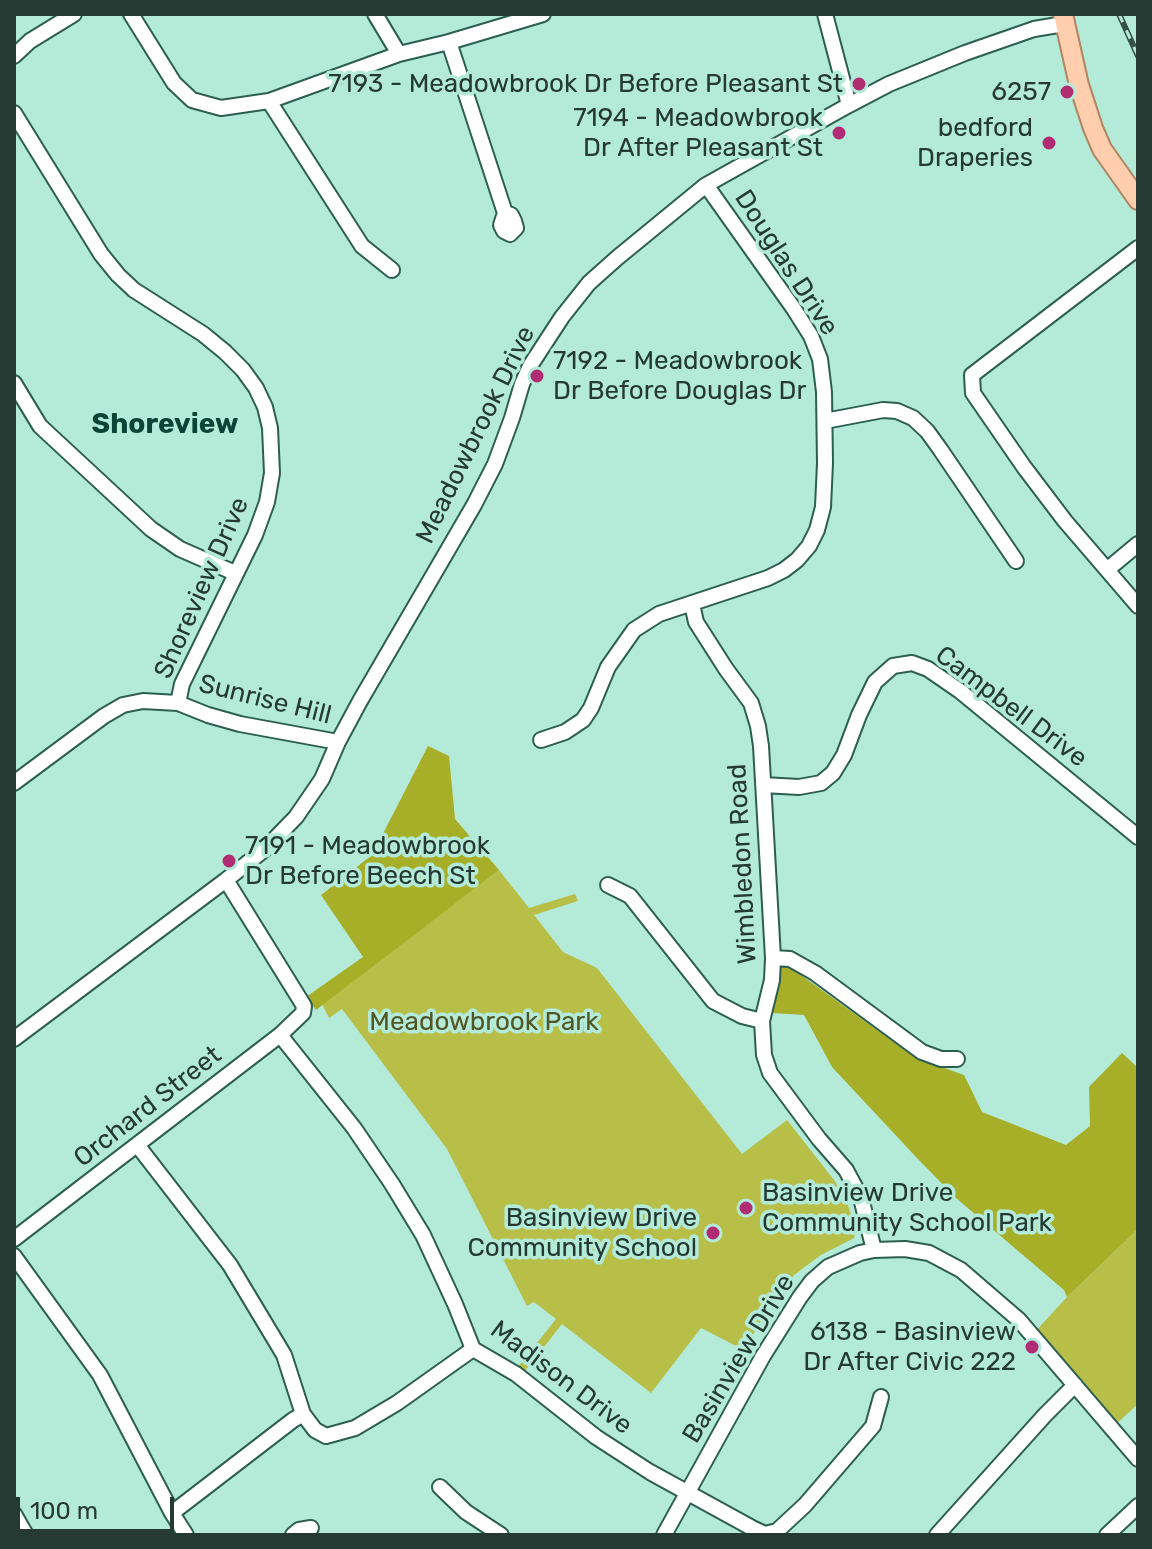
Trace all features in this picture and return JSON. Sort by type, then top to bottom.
[{"type":"main road","points":[[1064,19],[1079,85],[1102,149],[1138,200]]},
{"type":"street","points":[[14,56],[30,41],[74,14]]},
{"type":"street","points":[[131,14],[174,83],[192,100],[221,108],[269,101],[399,54],[543,14]]},
{"type":"street","points":[[375,14],[399,54]]},
{"type":"street","points":[[825,14],[849,105]]},
{"type":"street","name":"Meadowbrook Drive","points":[[14,1039],[226,880],[265,849],[296,817],[322,779],[360,701],[474,505],[495,464],[530,366],[589,283],[706,185],[849,105],[889,84],[965,53],[1064,19]]},
{"type":"street","points":[[449,42],[505,213]]},
{"type":"street","points":[[269,101],[362,246],[392,270]]},
{"type":"street","name":"Shoreview Drive","points":[[14,113],[86,230],[118,275],[134,290],[203,334],[225,352],[249,379],[265,407],[270,428],[272,473],[267,502],[255,535],[182,684],[178,703]]},
{"type":"street","name":"Douglas Drive","points":[[541,740],[565,732],[583,720],[608,667],[634,630],[659,614],[768,578],[797,560],[817,530],[823,507],[825,421],[820,359],[811,336],[794,309],[706,185]]},
{"type":"street","points":[[1138,248],[972,375],[973,393],[1024,467],[1065,521],[1138,606]]},
{"type":"street","points":[[14,383],[40,426],[151,529],[180,549],[235,573]]},
{"type":"street","points":[[825,421],[883,410],[897,411],[913,418],[940,449],[1016,561]]},
{"type":"street","points":[[1108,569],[1138,544]]},
{"type":"street","name":"Wimbledon Road","points":[[692,604],[696,622],[751,703],[758,726],[773,958],[772,980],[762,1021],[764,1055],[770,1073],[846,1170],[861,1198],[874,1250]]},
{"type":"street","name":"Campbell Drive","points":[[763,785],[799,787],[821,783],[833,773],[844,755],[875,682],[893,666],[912,663],[928,669],[960,691],[1138,837]]},
{"type":"street","name":"Sunrise Hill","points":[[14,783],[123,705],[143,701],[178,703],[240,724],[338,742]]},
{"type":"street","name":"Orchard Street","points":[[14,1239],[280,1035],[303,1013],[304,1006],[226,880]]},
{"type":"street","points":[[608,885],[630,896],[713,1001],[742,1016],[762,1021]]},
{"type":"street","points":[[773,958],[790,959],[815,973],[922,1052],[941,1059],[957,1059]]},
{"type":"street","name":"Madison Drive","points":[[280,1035],[354,1128],[400,1197],[423,1235],[473,1349],[516,1374],[605,1443],[686,1493],[765,1534],[777,1531],[799,1512],[873,1426],[881,1397]]},
{"type":"street","points":[[138,1146],[230,1265],[259,1311],[284,1355],[303,1414],[315,1430],[326,1436],[355,1428],[397,1403],[473,1349]]},
{"type":"street","name":"Basinview Drive","points":[[664,1535],[763,1356],[800,1297],[828,1267],[874,1250],[905,1249],[929,1253],[961,1270],[1019,1320],[1138,1459]]},
{"type":"street","points":[[14,1256],[100,1375],[186,1535]]},
{"type":"street","points":[[937,1535],[1075,1385]]},
{"type":"street","points":[[172,1513],[303,1414]]},
{"type":"street","points":[[440,1487],[466,1512],[501,1535]]},
{"type":"street","points":[[1107,1535],[1138,1506]]},
{"type":"street","points":[[14,1514],[26,1535]]},
{"type":"street","points":[[293,1535],[299,1530],[311,1528]]},
{"type":"green space","name":"Meadowbrook Park","points":[[499,870],[529,908],[575,894],[578,901],[534,915],[563,952],[597,968],[742,1154],[787,1120],[834,1180],[851,1214],[854,1238],[821,1255],[794,1275],[770,1306],[744,1350],[701,1328],[651,1393],[562,1324],[525,1371],[518,1367],[556,1319],[534,1302],[527,1306],[447,1149],[342,1009],[329,1018],[322,1004]]},
{"type":"green space","points":[[1138,1229],[1138,1404],[1114,1426],[1033,1334]]},
{"type":"shaded area","points":[[428,746],[449,756],[455,819],[499,870],[316,1010],[306,997],[363,957],[321,895],[372,855]]},
{"type":"shaded area","points":[[780,960],[916,1058],[964,1075],[982,1112],[1066,1145],[1090,1126],[1089,1087],[1122,1053],[1138,1068],[1138,1229],[1067,1297],[1064,1290],[956,1198],[832,1067],[804,1015],[772,1013]]},
{"type":"railway","points":[[1119,14],[1138,56]]},
{"type":"place","name":"7193 - Meadowbrook Dr Before Pleasant St","points":[[859,84]]},
{"type":"place","name":"6257","points":[[1067,92]]},
{"type":"place","name":"7194 - Meadowbrook Dr After Pleasant St","points":[[839,133]]},
{"type":"place","name":"bedford Draperies","points":[[1049,143]]},
{"type":"place","name":"7192 - Meadowbrook Dr Before Douglas Dr","points":[[537,376]]},
{"type":"place","name":"7191 - Meadowbrook Dr Before Beech St","points":[[229,861]]},
{"type":"place","name":"Basinview Drive Community School Park","points":[[746,1208]]},
{"type":"place","name":"Basinview Drive Community School","points":[[713,1233]]},
{"type":"place","name":"6138 - Basinview Dr After Civic 222","points":[[1032,1347]]},
{"type":"district","name":"Shoreview","points":[[165,425]]}]
